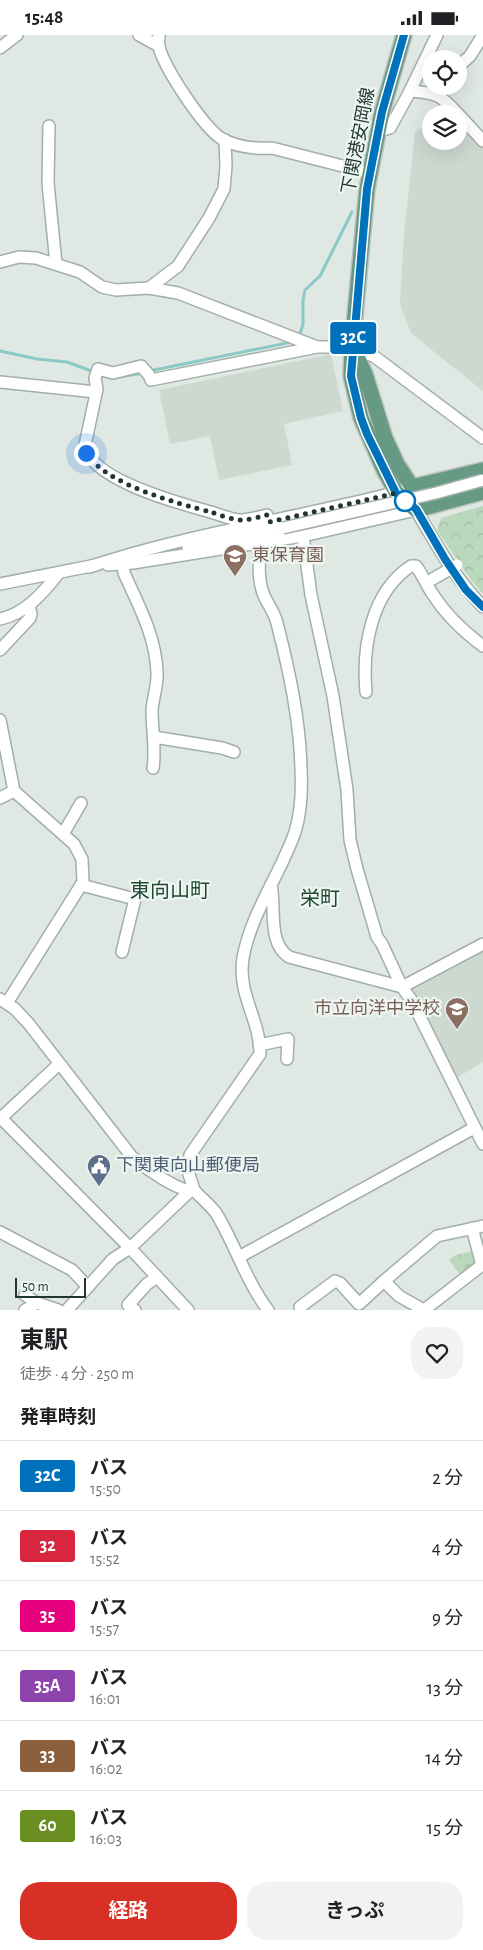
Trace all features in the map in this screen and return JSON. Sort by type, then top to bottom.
[{"type":"main road","name":"下関港安岡線","points":[[404,35],[378,131],[367,189],[351,376],[361,418],[372,446],[396,493],[416,509]]},
{"type":"main road","points":[[352,347],[365,374],[385,438],[397,464],[412,487],[483,470]]},
{"type":"main road","points":[[416,509],[483,492]]},
{"type":"street","points":[[0,48],[17,35]]},
{"type":"street","points":[[138,35],[159,40],[176,83],[212,130],[225,140],[257,149],[272,148],[370,173]]},
{"type":"street","points":[[378,131],[390,128],[437,35]]},
{"type":"street","points":[[467,59],[483,35]]},
{"type":"street","points":[[410,91],[422,88]]},
{"type":"street","points":[[437,95],[448,105]]},
{"type":"street","points":[[467,124],[483,141]]},
{"type":"street","points":[[49,126],[48,183],[56,264]]},
{"type":"street","points":[[149,288],[178,266],[209,219],[224,189],[226,166],[225,140]]},
{"type":"street","points":[[0,263],[18,257],[36,258],[80,273],[102,287],[116,290],[149,288],[190,297],[317,347]]},
{"type":"street","points":[[269,522],[267,515],[240,520],[170,501],[125,483],[90,459],[86,453],[85,445],[97,389],[98,369],[113,373],[146,371],[151,380],[317,347],[352,347],[375,357],[483,439]]},
{"type":"street","points":[[0,382],[96,392]]},
{"type":"street","points":[[0,584],[283,528],[436,493],[483,480]]},
{"type":"street","points":[[89,567],[122,555],[216,532],[396,493],[412,487],[416,509],[445,559],[466,590],[483,607]]},
{"type":"street","points":[[89,567],[260,544],[303,536],[416,509]]},
{"type":"street","points":[[303,536],[312,595],[333,696],[347,790],[348,821],[352,849],[364,895],[377,937],[402,987],[412,1001],[483,1144]]},
{"type":"street","points":[[192,1191],[187,1164],[190,1155],[260,1054],[241,974],[250,931],[295,831],[300,798],[301,767],[298,728],[283,646],[275,614],[265,598],[261,584],[260,544]]},
{"type":"street","points":[[123,563],[124,573],[148,631],[156,657],[157,674],[152,710],[154,737],[153,769]]},
{"type":"street","points":[[428,582],[457,565]]},
{"type":"street","points":[[366,692],[365,673],[368,641],[373,619],[383,596],[394,580],[411,566],[418,569],[458,626],[483,646]]},
{"type":"street","points":[[0,619],[8,617],[29,605],[58,574]]},
{"type":"street","points":[[0,650],[30,618],[29,605]]},
{"type":"street","points":[[0,720],[14,791],[74,845],[82,859],[84,875],[81,885],[3,1001],[29,1024],[132,1157],[148,1170],[192,1191],[214,1211],[268,1310]]},
{"type":"street","points":[[154,737],[222,748],[234,752]]},
{"type":"street","points":[[0,798],[14,791]]},
{"type":"street","points":[[63,835],[81,803]]},
{"type":"street","points":[[81,885],[134,899],[122,952]]},
{"type":"street","points":[[271,885],[276,939],[284,955],[289,957],[402,987],[483,943]]},
{"type":"street","points":[[259,1045],[288,1039],[287,1059]]},
{"type":"street","points":[[59,1064],[1,1118],[130,1248],[188,1310]]},
{"type":"street","points":[[240,1257],[474,1128]]},
{"type":"street","points":[[67,1310],[113,1259],[130,1248],[192,1191]]},
{"type":"street","points":[[300,1307],[335,1281],[340,1283],[359,1305],[384,1281],[437,1236],[477,1227],[482,1265],[424,1310],[399,1296],[384,1281]]},
{"type":"street","points":[[0,1232],[72,1270],[88,1287]]},
{"type":"street","points":[[135,1310],[128,1305],[147,1284],[157,1277]]},
{"type":"street","points":[[25,1295],[37,1303],[58,1310]]},
{"type":"street","points":[[25,1310],[37,1303]]},
{"type":"shaded area","points":[[422,128],[422,150],[467,150],[467,128],[483,143],[483,391],[411,333],[400,304],[404,234],[415,132]]},
{"type":"shaded area","points":[[331,354],[343,411],[284,424],[292,465],[219,480],[210,436],[170,444],[159,390]]},
{"type":"shaded area","name":"市立向洋中学校","points":[[483,949],[483,1062],[455,1079],[410,989]]},
{"type":"green space","points":[[483,506],[483,594],[471,580],[437,530],[441,518]]},
{"type":"green space","points":[[473,1251],[476,1260],[473,1266],[460,1275],[449,1260],[456,1255]]},
{"type":"waterway","points":[[300,334],[303,324],[305,290],[320,276],[352,212]]},
{"type":"waterway","points":[[149,371],[292,342]]},
{"type":"waterway","points":[[0,351],[37,359],[67,362],[94,372]]},
{"type":"waterway","points":[[100,375],[113,378],[143,373]]},
{"type":"bus line","name":"32C","points":[[404,35],[382,112],[367,189],[351,376],[361,418],[367,434],[396,493],[416,509],[445,559],[466,590],[483,607]]},
{"type":"place","name":"東保育園","points":[[235,577]]},
{"type":"place","name":"市立向洋中学校","points":[[457,1030]]},
{"type":"place","name":"下関東向山郵便局","points":[[99,1187]]},
{"type":"district","name":"東向山町","points":[[170,891]]},
{"type":"district","name":"栄町","points":[[320,899]]},
{"type":"route","points":[[86,453],[90,459],[109,473],[133,487],[170,501],[240,520],[267,515],[269,522],[396,493],[405,501]]}]
